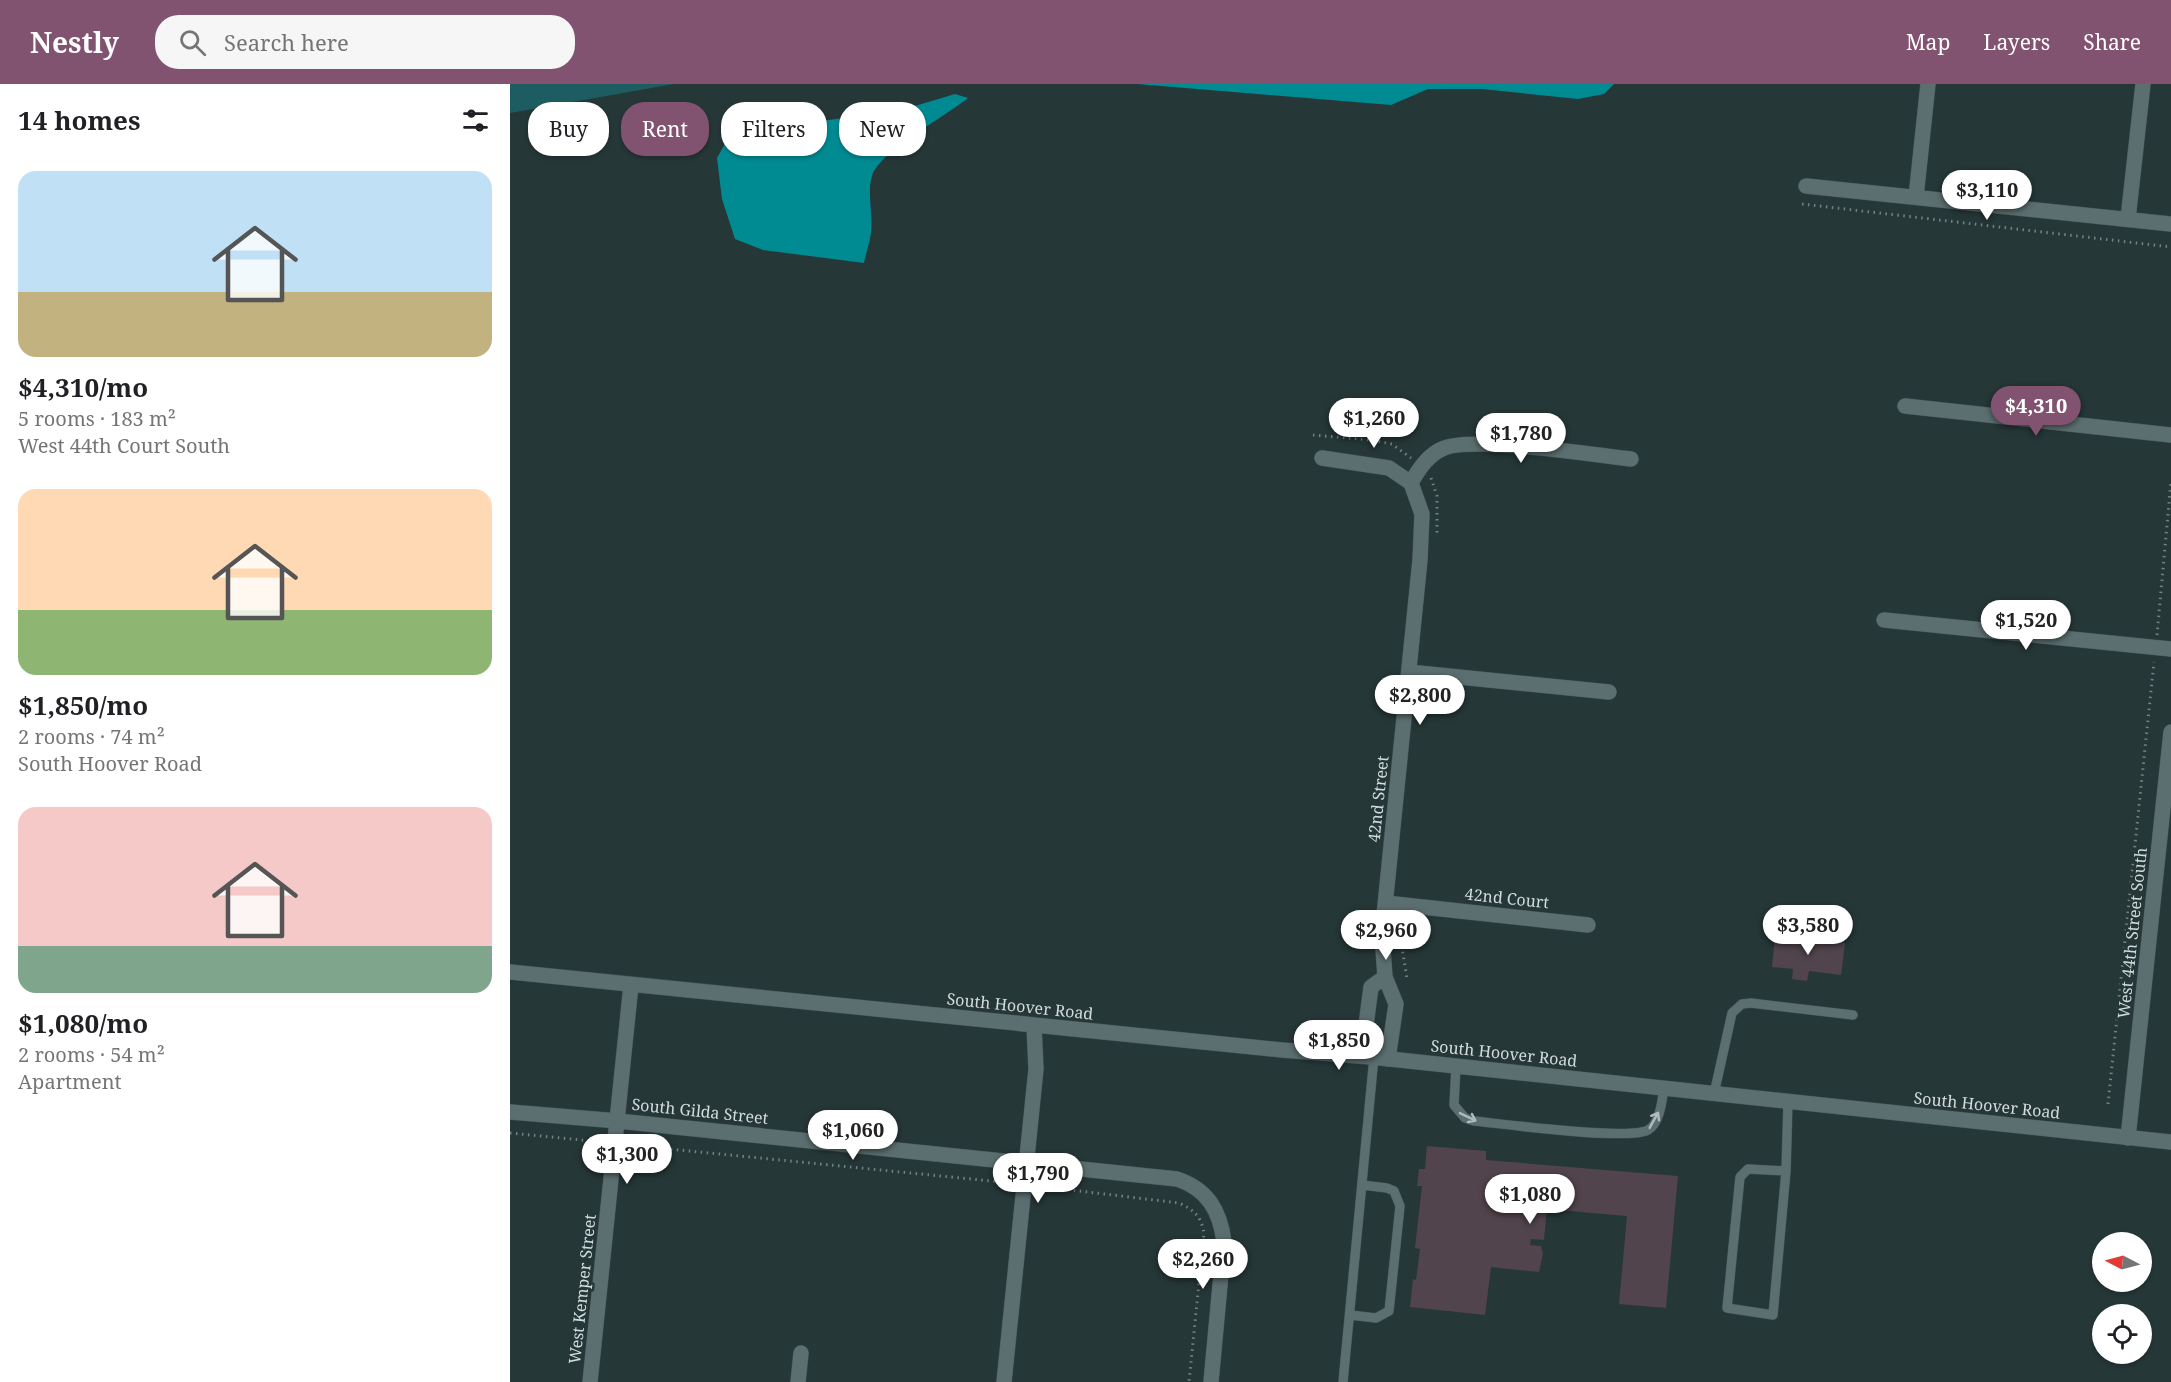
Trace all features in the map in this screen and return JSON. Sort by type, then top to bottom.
[{"type":"street","points":[[1916,197],[1928,84]]},
{"type":"street","points":[[2128,219],[2143,84]]},
{"type":"street","points":[[1806,186],[2171,224]]},
{"type":"street","points":[[1905,406],[2171,435]]},
{"type":"street","points":[[1322,458],[1389,468],[1411,483],[1422,465],[1442,448],[1470,443],[1631,459]]},
{"type":"street","name":"42nd Street","points":[[1375,1057],[1396,1004],[1384,977],[1382,935],[1420,561],[1422,514],[1411,483]]},
{"type":"street","points":[[1884,620],[2163,648]]},
{"type":"street","points":[[1408,672],[1609,692]]},
{"type":"street","name":"West 44th Street South","points":[[2128,1137],[2168,788],[2171,732]]},
{"type":"street","name":"42nd Court","points":[[1386,903],[1588,925]]},
{"type":"street","name":"South Hoover Road","points":[[510,972],[1034,1026],[1375,1057],[2171,1142]]},
{"type":"street","points":[[1375,1057],[1371,987],[1384,977]]},
{"type":"street","name":"West Kemper Street","points":[[590,1382],[631,985]]},
{"type":"street","points":[[1004,1382],[1036,1069],[1034,1026]]},
{"type":"street","name":"South Gilda Street","points":[[510,1112],[618,1120],[1026,1162],[1177,1179],[1190,1183],[1204,1193],[1219,1216],[1224,1242],[1210,1382]]},
{"type":"street","points":[[798,1382],[801,1353]]},
{"type":"lane","points":[[1714,1094],[1732,1013],[1742,1004],[1752,1003],[1853,1015]]},
{"type":"lane","points":[[1343,1382],[1375,1057]]},
{"type":"lane","points":[[1456,1066],[1454,1105],[1465,1118],[1474,1121],[1588,1132],[1636,1134],[1653,1125],[1660,1110],[1664,1088]]},
{"type":"lane","points":[[1786,1171],[1748,1170],[1740,1177],[1727,1308],[1773,1315],[1786,1171],[1788,1101]]},
{"type":"lane","points":[[1350,1315],[1376,1318],[1389,1311],[1400,1206],[1394,1191],[1362,1185]]},
{"type":"path","points":[[1802,204],[2171,246]]},
{"type":"path","points":[[2108,1104],[2163,648],[2171,481]]},
{"type":"path","points":[[510,1133],[1158,1198],[1179,1203],[1193,1209],[1202,1221],[1204,1233],[1189,1382]]},
{"type":"shaded area","points":[[510,84],[674,84],[572,102],[528,102],[528,110],[510,113]]},
{"type":"shaded area","points":[[1137,84],[1614,84],[1604,94],[1578,99],[1482,89],[1428,89],[1391,105]]},
{"type":"shaded area","points":[[955,94],[968,98],[926,128],[926,103]]},
{"type":"shaded area","points":[[839,119],[839,156],[887,156],[877,166],[872,176],[871,232],[864,263],[763,250],[735,239],[722,199],[717,158],[721,151],[721,156],[827,156],[827,120]]},
{"type":"building","points":[[1775,935],[1845,943],[1841,975],[1809,971],[1807,981],[1792,979],[1793,969],[1772,967]]},
{"type":"building","points":[[1427,1146],[1486,1151],[1486,1160],[1678,1176],[1666,1308],[1619,1304],[1627,1216],[1547,1209],[1544,1240],[1531,1239],[1530,1245],[1541,1246],[1543,1254],[1539,1272],[1491,1267],[1485,1315],[1410,1307],[1413,1279],[1416,1280],[1420,1249],[1415,1248],[1422,1186],[1417,1186],[1419,1169],[1425,1169]]}]
